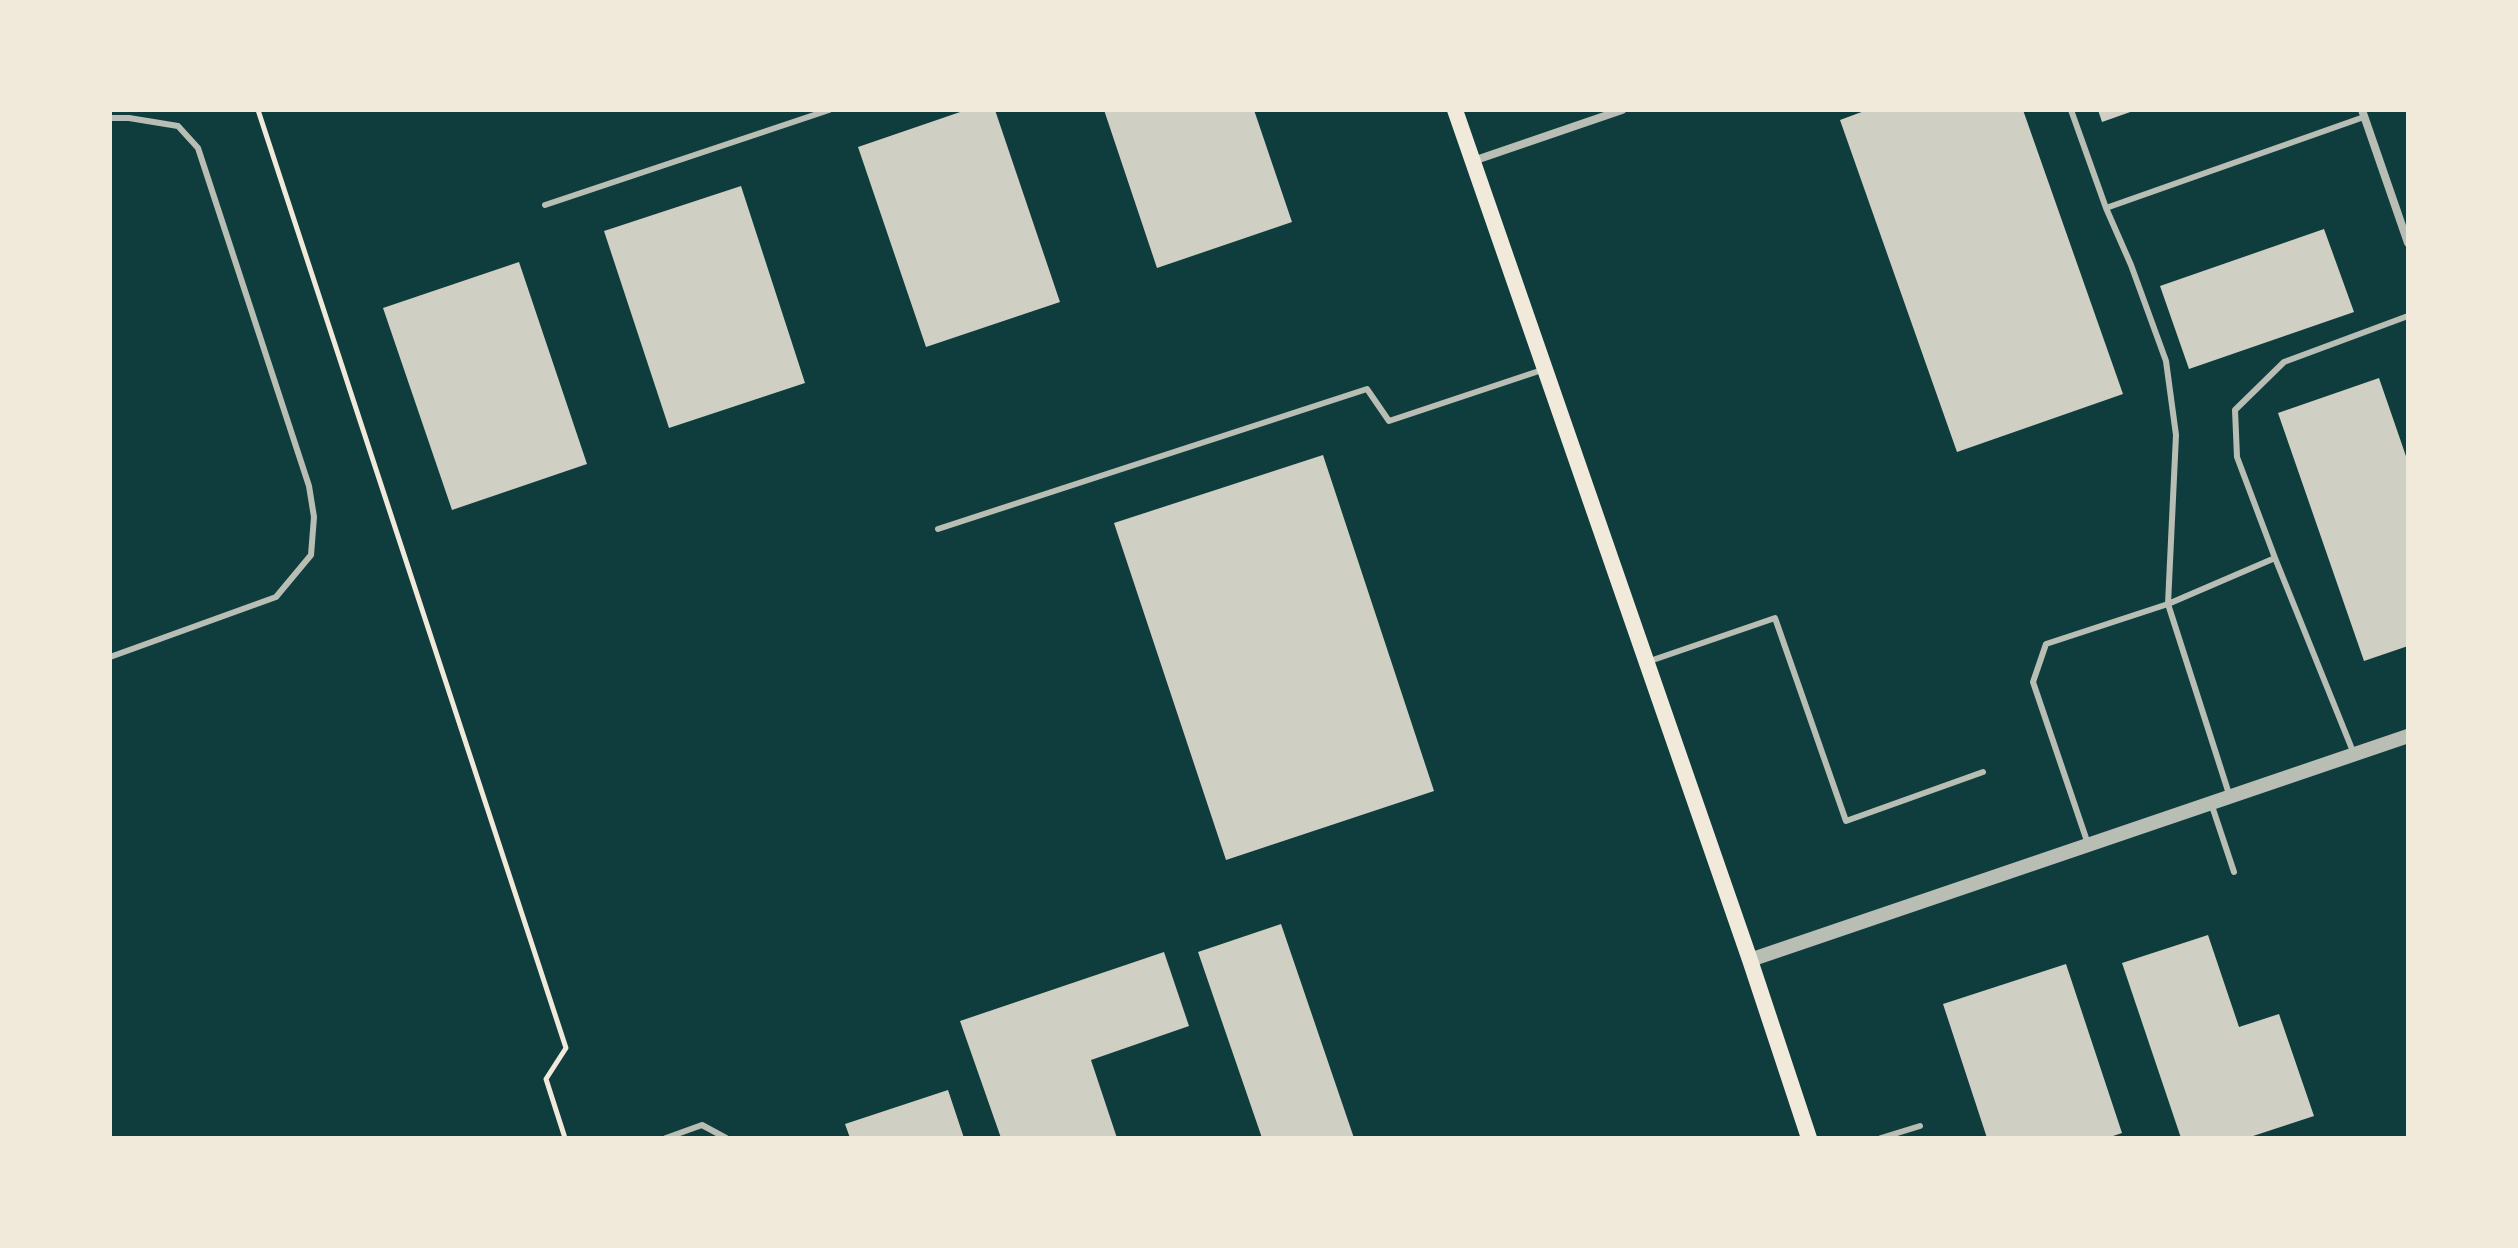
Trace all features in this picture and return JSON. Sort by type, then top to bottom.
[{"type":"main road","points":[[1455,110],[1809,1138]]},
{"type":"street","points":[[1473,161],[1622,110]]},
{"type":"street","points":[[2363,113],[2408,243]]},
{"type":"street","points":[[1750,960],[2408,736]]},
{"type":"lane","points":[[545,205],[829,110]]},
{"type":"lane","points":[[2071,110],[2166,361],[2176,435],[2168,604],[2230,796]]},
{"type":"lane","points":[[2106,208],[2363,113]]},
{"type":"lane","points":[[110,118],[178,126],[198,148],[309,486],[314,517],[311,555],[276,597],[110,657]]},
{"type":"lane","points":[[2354,754],[2237,457],[2235,410],[2284,362],[2408,316]]},
{"type":"lane","points":[[938,529],[1367,389],[1389,421],[1545,369]]},
{"type":"lane","points":[[2088,845],[2033,682],[2046,644],[2168,604],[2275,558]]},
{"type":"lane","points":[[1647,662],[1775,618],[1846,821],[1983,772]]},
{"type":"lane","points":[[2211,803],[2234,872]]},
{"type":"lane","points":[[666,1138],[702,1125],[726,1138]]},
{"type":"lane","points":[[1881,1138],[1920,1126]]},
{"type":"path","points":[[258,110],[566,1048],[546,1079],[565,1138]]},
{"type":"building","points":[[966,110],[995,110],[1060,302],[926,347],[858,147]]},
{"type":"building","points":[[1104,110],[1254,110],[1292,222],[1157,268]]},
{"type":"building","points":[[1867,110],[2023,110],[2123,394],[1957,452],[1840,120]]},
{"type":"building","points":[[2098,110],[2136,110],[2102,122]]},
{"type":"building","points":[[741,186],[805,383],[669,428],[604,231]]},
{"type":"building","points":[[2324,229],[2354,312],[2189,369],[2160,286]]},
{"type":"building","points":[[519,262],[587,464],[452,510],[383,308]]},
{"type":"building","points":[[2379,378],[2408,462],[2408,646],[2364,661],[2278,413]]},
{"type":"building","points":[[1323,455],[1434,791],[1226,860],[1114,523]]},
{"type":"building","points":[[1281,924],[1354,1138],[1262,1138],[1198,952]]},
{"type":"building","points":[[2208,935],[2239,1027],[2279,1014],[2314,1116],[2247,1138],[2181,1138],[2122,963]]},
{"type":"building","points":[[1164,952],[1189,1026],[1091,1060],[1117,1138],[1001,1138],[960,1021]]},
{"type":"building","points":[[2066,964],[2122,1133],[2107,1138],[1987,1138],[1943,1004]]},
{"type":"building","points":[[948,1090],[964,1138],[850,1138],[845,1124]]}]
